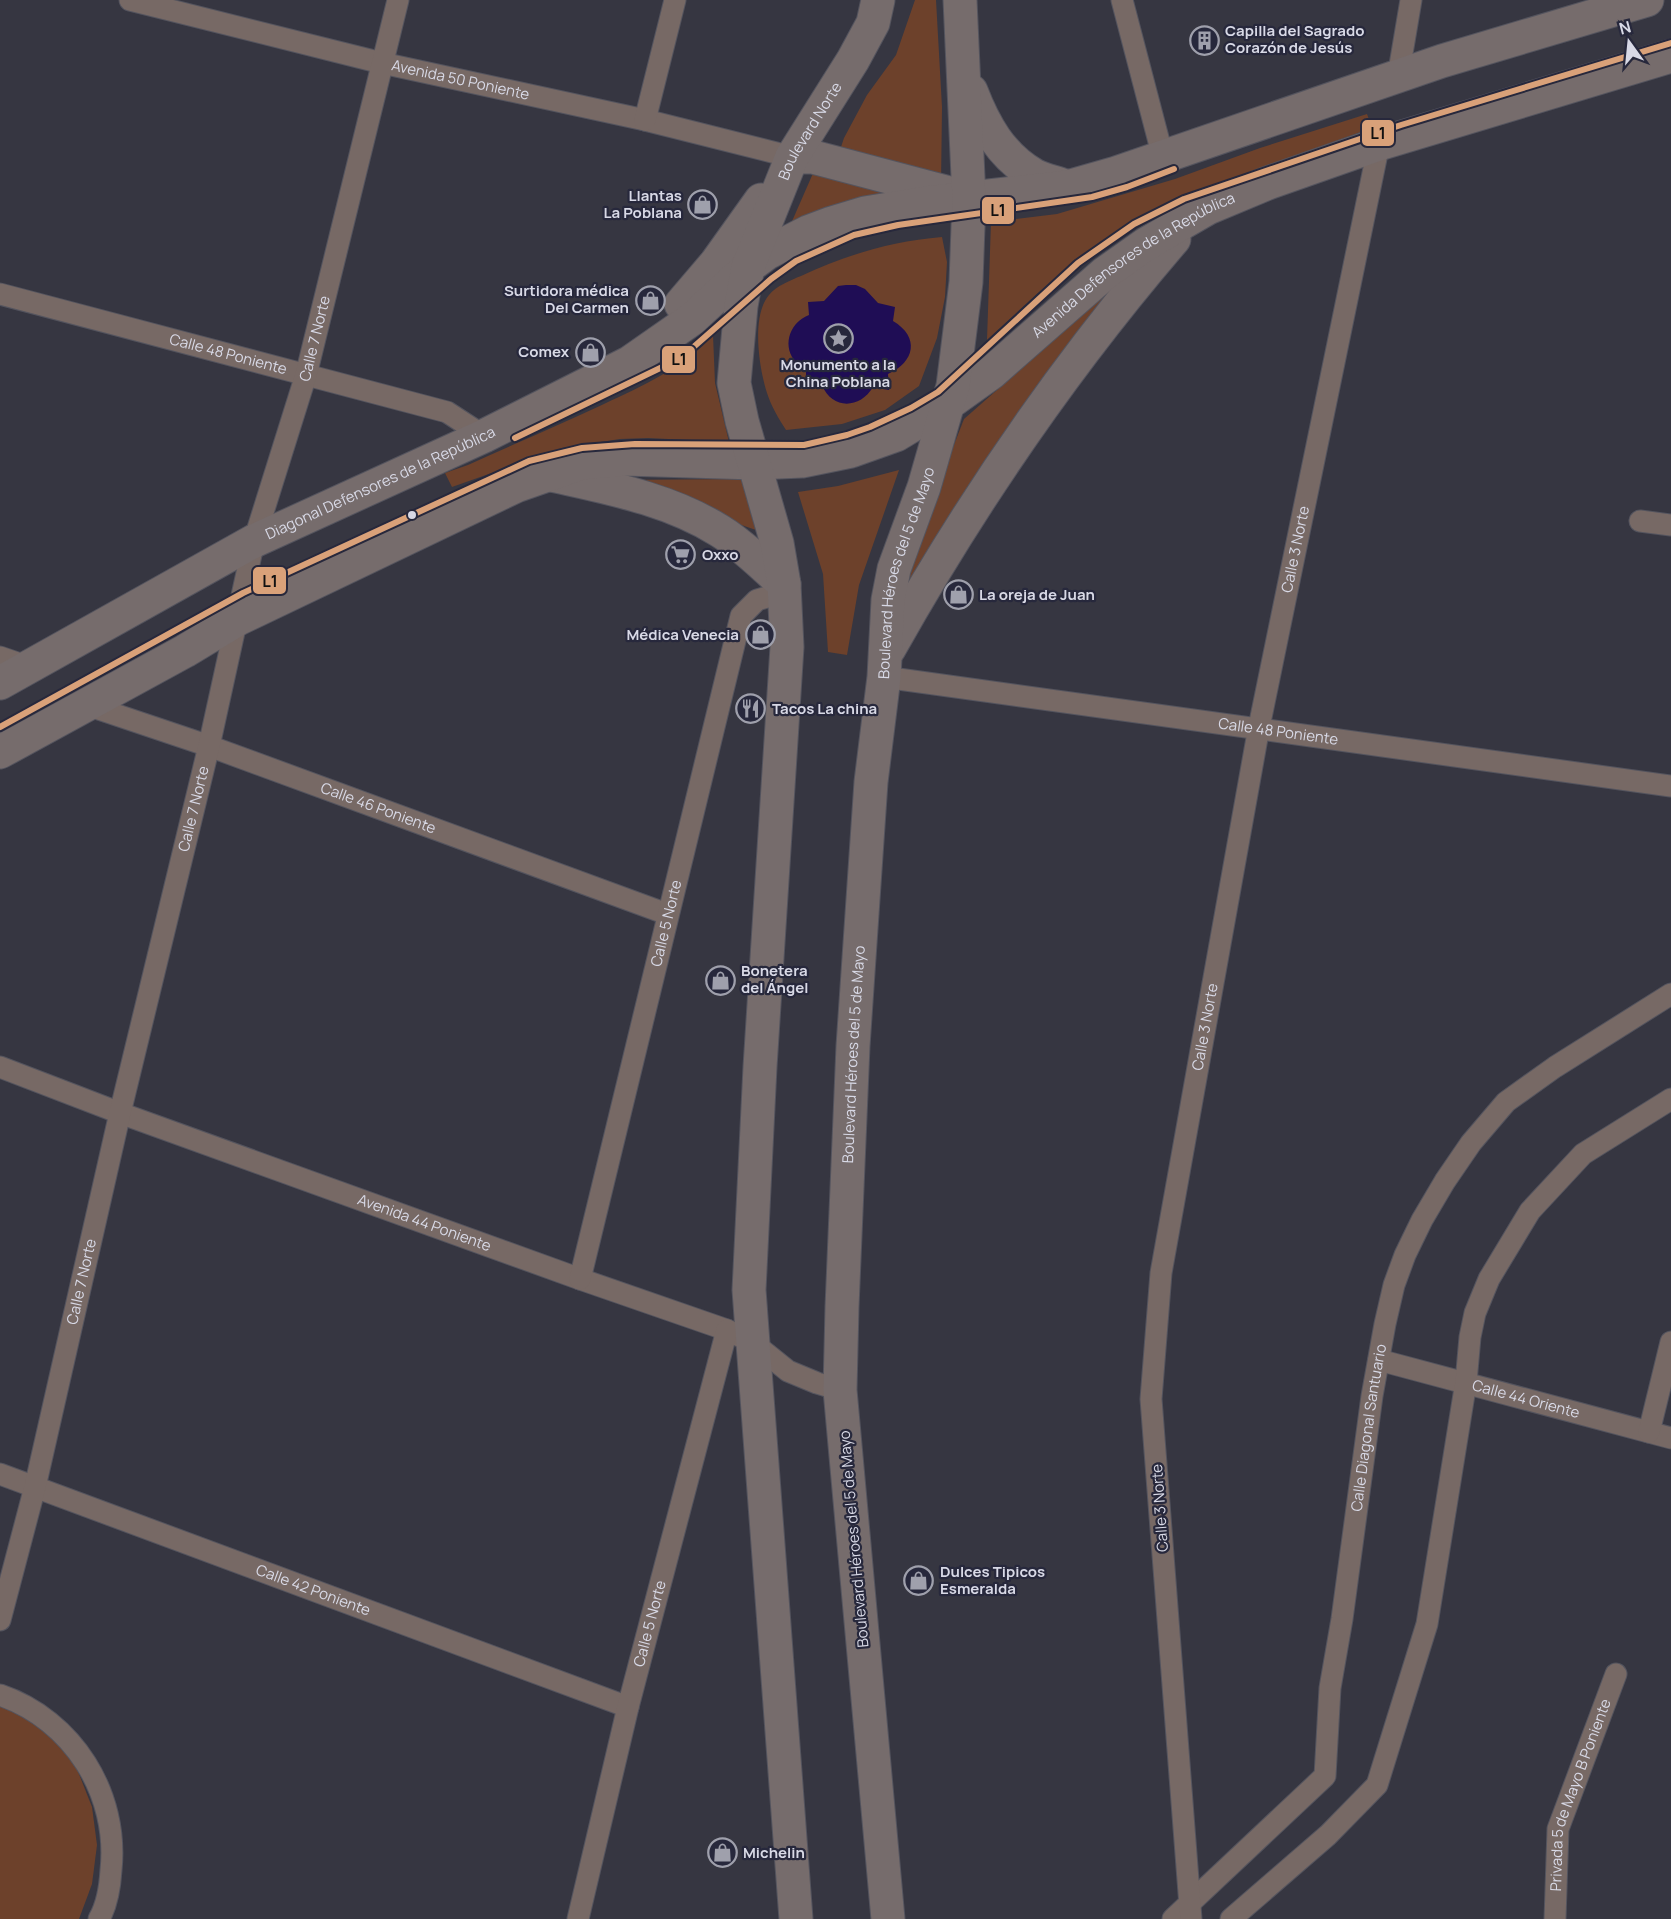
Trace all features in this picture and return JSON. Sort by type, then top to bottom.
[{"type":"main road","name":"Boulevard Norte","points":[[748,267],[792,157],[853,60],[873,23],[878,0]]},
{"type":"main road","points":[[960,0],[969,199]]},
{"type":"main road","points":[[796,1919],[739,1336],[749,1290],[760,1067],[788,647],[784,588],[777,543],[742,421],[734,383],[741,306],[748,267],[784,244],[832,223],[876,211],[926,203],[1066,187],[1116,173],[1442,61],[1647,0]]},
{"type":"main road","name":"Avenida Defensores de la República","points":[[755,464],[802,461],[851,451],[896,435],[949,403],[991,373],[1105,273],[1146,243],[1194,215],[1268,183],[1378,144],[1671,56]]},
{"type":"main road","points":[[963,68],[982,118],[998,144],[1035,176],[1066,187]]},
{"type":"main road","points":[[629,363],[716,263],[792,157],[813,158],[969,199]]},
{"type":"main road","name":"Boulevard Héroes del 5 de Mayo","points":[[888,1919],[840,1390],[853,1046],[871,782],[884,666],[888,600],[894,569],[924,487],[953,386],[966,282],[969,199]]},
{"type":"main road","points":[[884,666],[939,561],[1022,433],[1076,358],[1194,215]]},
{"type":"main road","name":"Diagonal Defensores de la República","points":[[0,683],[14,662],[254,541],[484,436],[629,363],[692,319],[748,267]]},
{"type":"main road","points":[[0,752],[185,651],[238,619],[516,486],[582,463],[625,459],[755,464]]},
{"type":"main road","points":[[549,475],[627,492],[688,513],[723,532],[784,588]]},
{"type":"street","name":"Avenida 50 Poniente","points":[[130,0],[382,63],[645,120],[792,157]]},
{"type":"street","name":"Calle 7 Norte","points":[[0,1620],[35,1487],[120,1113],[209,746],[254,541],[306,375],[398,0]]},
{"type":"street","points":[[645,120],[675,0]]},
{"type":"street","points":[[1122,0],[1163,157]]},
{"type":"street","points":[[1398,77],[1411,0]]},
{"type":"street","name":"Calle 3 Norte","points":[[1191,1912],[1151,1399],[1161,1273],[1259,728],[1378,144]]},
{"type":"street","name":"Calle 48 Poniente","points":[[0,294],[447,412],[484,436]]},
{"type":"street","points":[[1640,521],[1671,525]]},
{"type":"street","name":"Calle 5 Norte","points":[[580,1279],[741,616],[757,600],[784,588]]},
{"type":"street","name":"Calle 48 Poniente","points":[[884,666],[1259,728],[1671,786]]},
{"type":"street","name":"Calle 46 Poniente","points":[[87,705],[209,746],[668,914]]},
{"type":"street","name":"Calle Diagonal Santuario","points":[[1173,1919],[1191,1912],[1325,1776],[1330,1688],[1342,1618],[1372,1396],[1394,1285],[1422,1220],[1471,1143],[1506,1102],[1555,1067],[1671,994]]},
{"type":"street","name":"Avenida 44 Poniente","points":[[0,1066],[120,1113],[739,1336],[789,1371],[840,1390]]},
{"type":"street","points":[[1231,1919],[1328,1835],[1377,1785],[1427,1624],[1466,1382],[1470,1337],[1482,1294],[1505,1249],[1530,1211],[1583,1154],[1671,1099]]},
{"type":"street","name":"Calle 5 Norte","points":[[578,1919],[628,1707],[739,1336]]},
{"type":"street","points":[[1649,1432],[1671,1342]]},
{"type":"street","name":"Calle 44 Oriente","points":[[1379,1360],[1671,1438]]},
{"type":"street","name":"Calle 42 Poniente","points":[[0,1474],[628,1707]]},
{"type":"street","name":"Privada 5 de Mayo B Poniente","points":[[1555,1919],[1558,1829],[1616,1674]]},
{"type":"street","points":[[0,1695],[17,1701],[49,1721],[75,1747],[96,1779],[108,1814],[113,1851],[106,1917]]},
{"type":"shaded area","points":[[915,0],[936,0],[942,107],[941,185],[838,156],[844,138],[867,95],[896,55]]},
{"type":"shaded area","points":[[1367,114],[1372,128],[1175,198],[1092,248],[987,340],[991,222],[1057,214],[1175,179],[1260,148]]},
{"type":"shaded area","points":[[814,171],[900,197],[786,235]]},
{"type":"shaded area","points":[[942,237],[947,262],[945,297],[937,338],[919,386],[885,410],[842,424],[786,430],[769,398],[759,357],[760,316],[763,304],[769,295],[788,281],[852,255],[905,242]]},
{"type":"shaded area","points":[[856,285],[865,289],[878,303],[895,307],[893,321],[907,334],[911,349],[904,363],[888,374],[889,390],[873,387],[861,399],[846,404],[832,399],[822,385],[806,385],[806,370],[794,360],[790,353],[789,340],[797,323],[809,315],[808,302],[824,301],[838,286]]},
{"type":"shaded area","points":[[1112,289],[911,588],[907,566],[964,419]]},
{"type":"shaded area","points":[[713,335],[715,383],[729,442],[620,439],[562,448],[452,487],[445,473],[468,465],[648,383],[690,357]]},
{"type":"shaded area","points":[[899,470],[859,585],[847,655],[828,652],[823,574],[798,492],[838,486]]},
{"type":"shaded area","points":[[750,479],[765,533],[609,480]]},
{"type":"shaded area","points":[[0,1701],[52,1736],[77,1769],[92,1807],[97,1845],[92,1884],[79,1919],[0,1919]]},
{"type":"transit line","name":"L1","points":[[0,727],[243,593],[529,461],[582,448],[635,444],[804,445],[870,427],[911,408],[938,392],[1078,263],[1134,224],[1184,199],[1401,125],[1671,43]]},
{"type":"transit line","name":"L1","points":[[515,438],[681,358],[771,279],[796,261],[854,235],[898,225],[1092,197],[1127,187],[1174,169]]},
{"type":"place","name":"Capilla del Sagrado Corazón de Jesús","points":[[1204,40]]},
{"type":"place","name":"Llantas La Poblana","points":[[703,205]]},
{"type":"place","name":"Surtidora médica Del Carmen","points":[[650,300]]},
{"type":"place","name":"Monumento a la China Poblana","points":[[838,338]]},
{"type":"place","name":"Comex","points":[[590,352]]},
{"type":"place","name":"Oxxo","points":[[681,555]]},
{"type":"place","name":"La oreja de Juan","points":[[958,595]]},
{"type":"place","name":"Médica Venecia","points":[[760,635]]},
{"type":"place","name":"Tacos La china","points":[[751,709]]},
{"type":"place","name":"Bonetera del Ángel","points":[[720,980]]},
{"type":"place","name":"Dulces Tipicos Esmeralda","points":[[919,1581]]},
{"type":"place","name":"Michelin","points":[[722,1853]]}]
